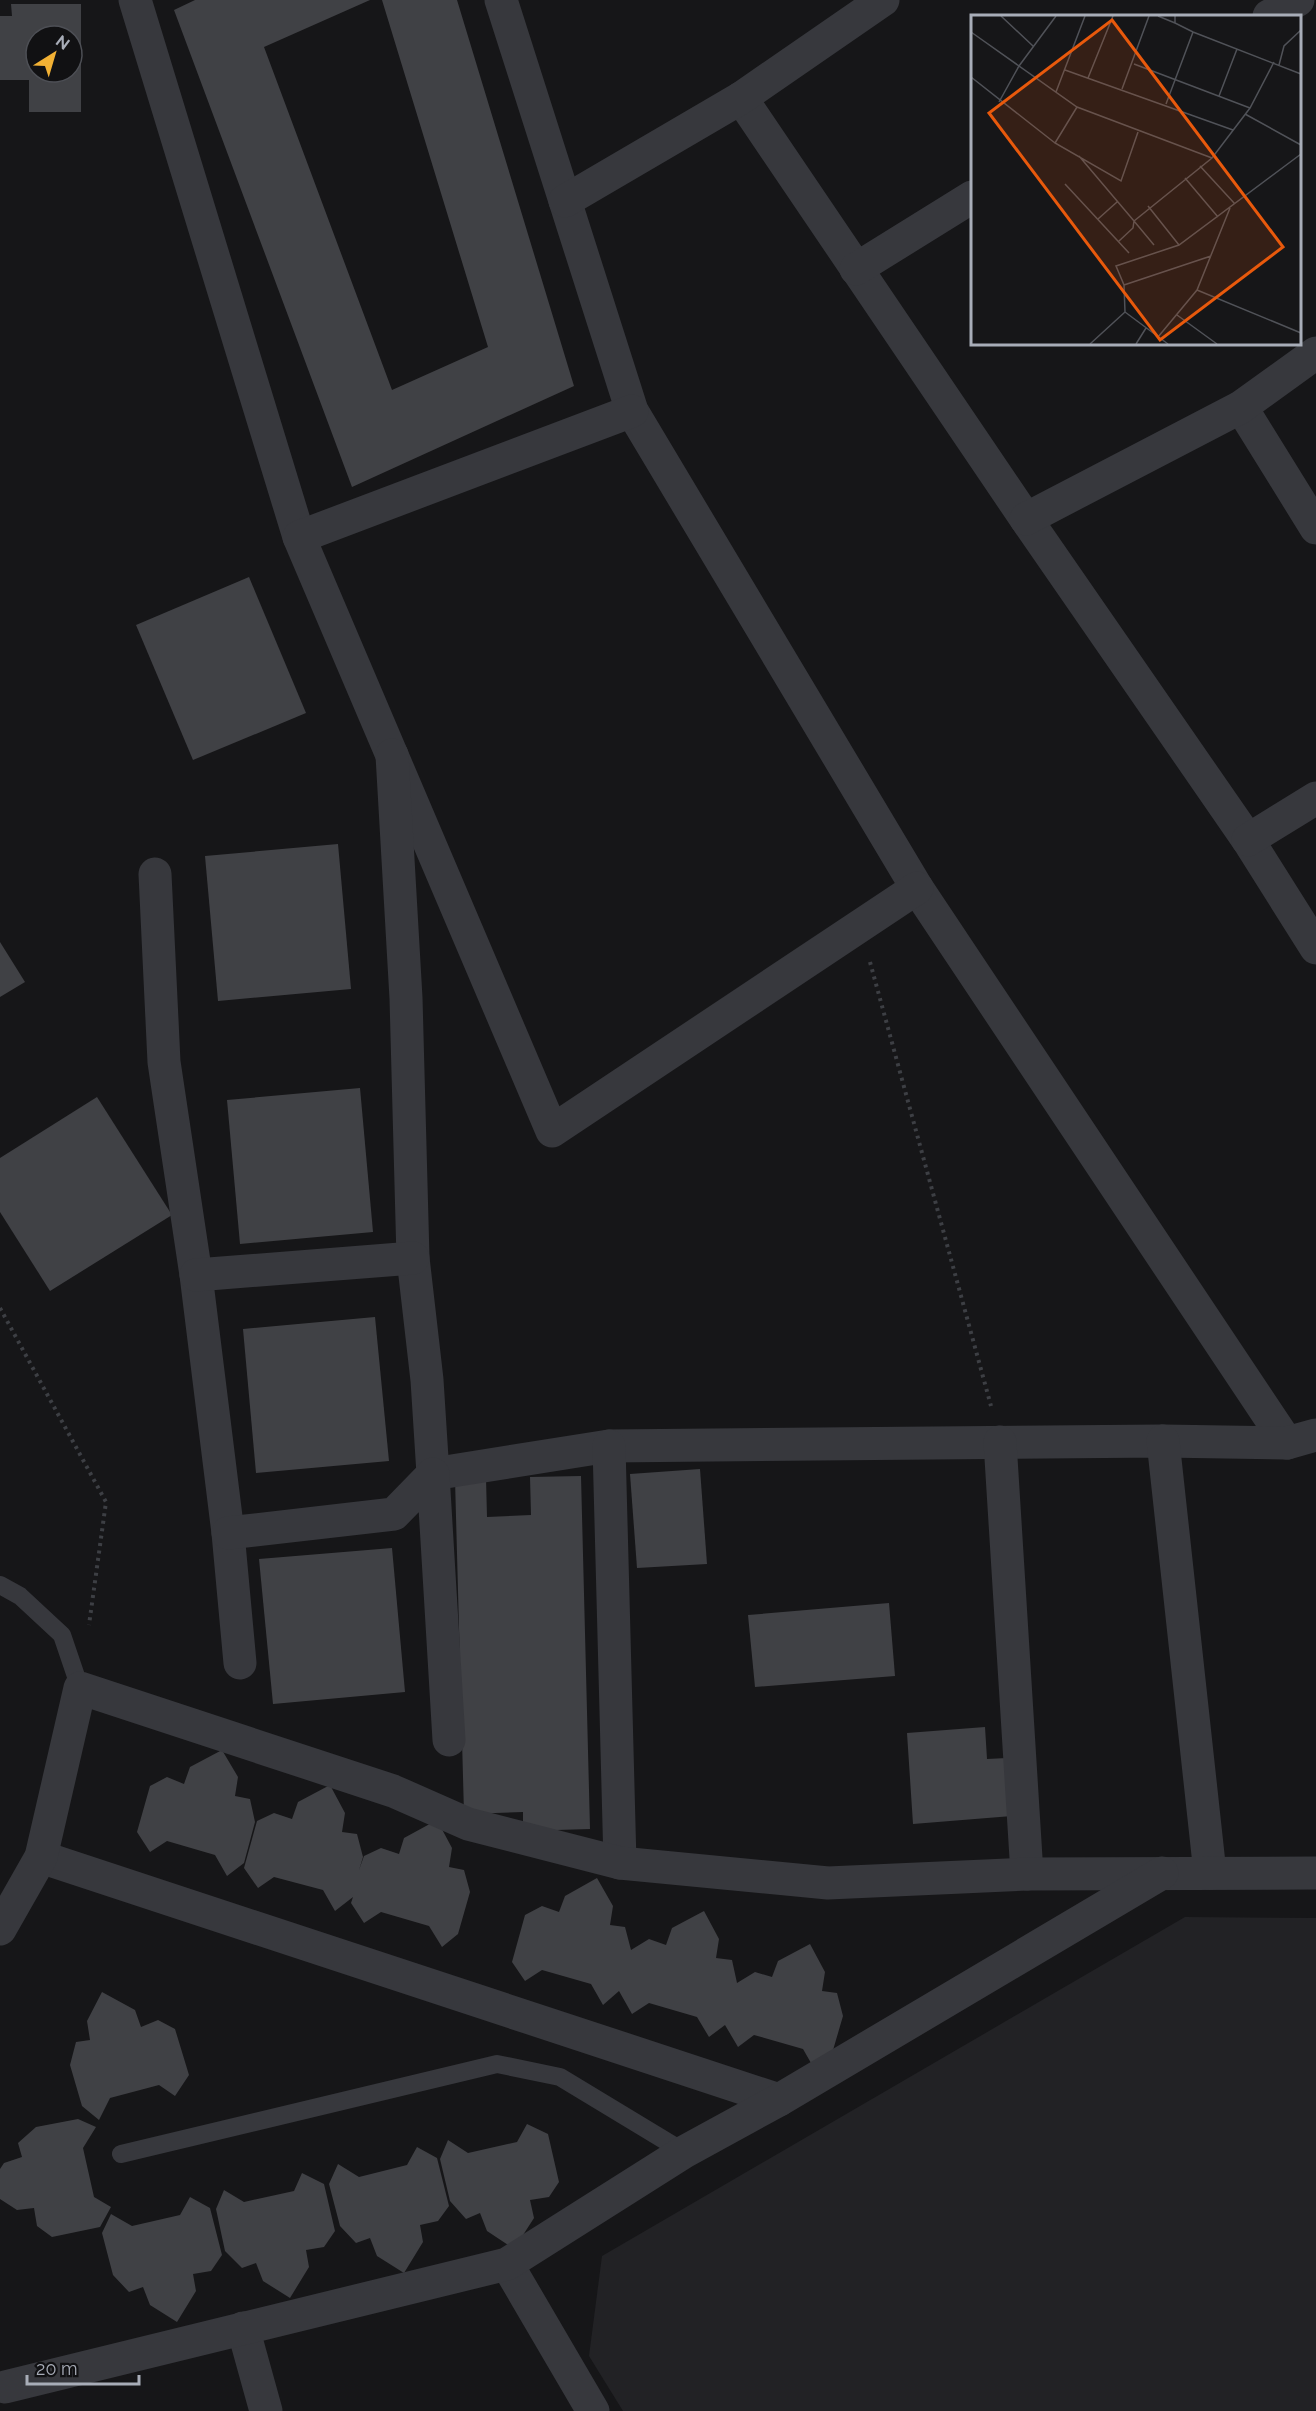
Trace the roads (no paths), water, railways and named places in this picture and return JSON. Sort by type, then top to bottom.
[{"type":"street","points":[[135,0],[299,537],[552,1131],[918,888]]},
{"type":"street","points":[[501,0],[632,411],[918,888],[1301,1439]]},
{"type":"street","points":[[565,201],[741,98],[883,0]]},
{"type":"street","points":[[1271,15],[1298,0]]},
{"type":"street","points":[[741,98],[1026,519],[1248,840],[1316,948]]},
{"type":"street","points":[[856,269],[971,198]]},
{"type":"street","points":[[1026,519],[1240,407],[1316,353]]},
{"type":"street","points":[[1240,407],[1316,528]]},
{"type":"street","points":[[299,537],[632,411]]},
{"type":"street","points":[[392,755],[406,998],[412,1258],[427,1380],[449,1740]]},
{"type":"street","points":[[1248,840],[1316,798]]},
{"type":"street","points":[[155,874],[164,1062],[196,1275],[228,1533],[240,1663]]},
{"type":"street","points":[[196,1275],[412,1258]]},
{"type":"street","points":[[228,1533],[394,1514],[433,1474],[609,1446],[1301,1439]]},
{"type":"street","points":[[1163,1440],[1210,1873]]},
{"type":"street","points":[[1000,1442],[1027,1874]]},
{"type":"street","points":[[609,1446],[620,1863]]},
{"type":"street","points":[[0,1929],[41,1857],[80,1688],[393,1791],[468,1824],[620,1863],[828,1883],[1027,1874],[1316,1873]]},
{"type":"street","points":[[41,1857],[778,2100]]},
{"type":"street","points":[[6,2390],[243,2328],[507,2264],[684,2152],[778,2100],[1164,1873]]},
{"type":"street","points":[[507,2264],[593,2411]]},
{"type":"street","points":[[243,2328],[266,2411]]},
{"type":"lane","points":[[0,1585],[20,1596],[62,1635],[80,1688]]},
{"type":"lane","points":[[121,2154],[497,2064],[560,2077],[684,2152]]}]
